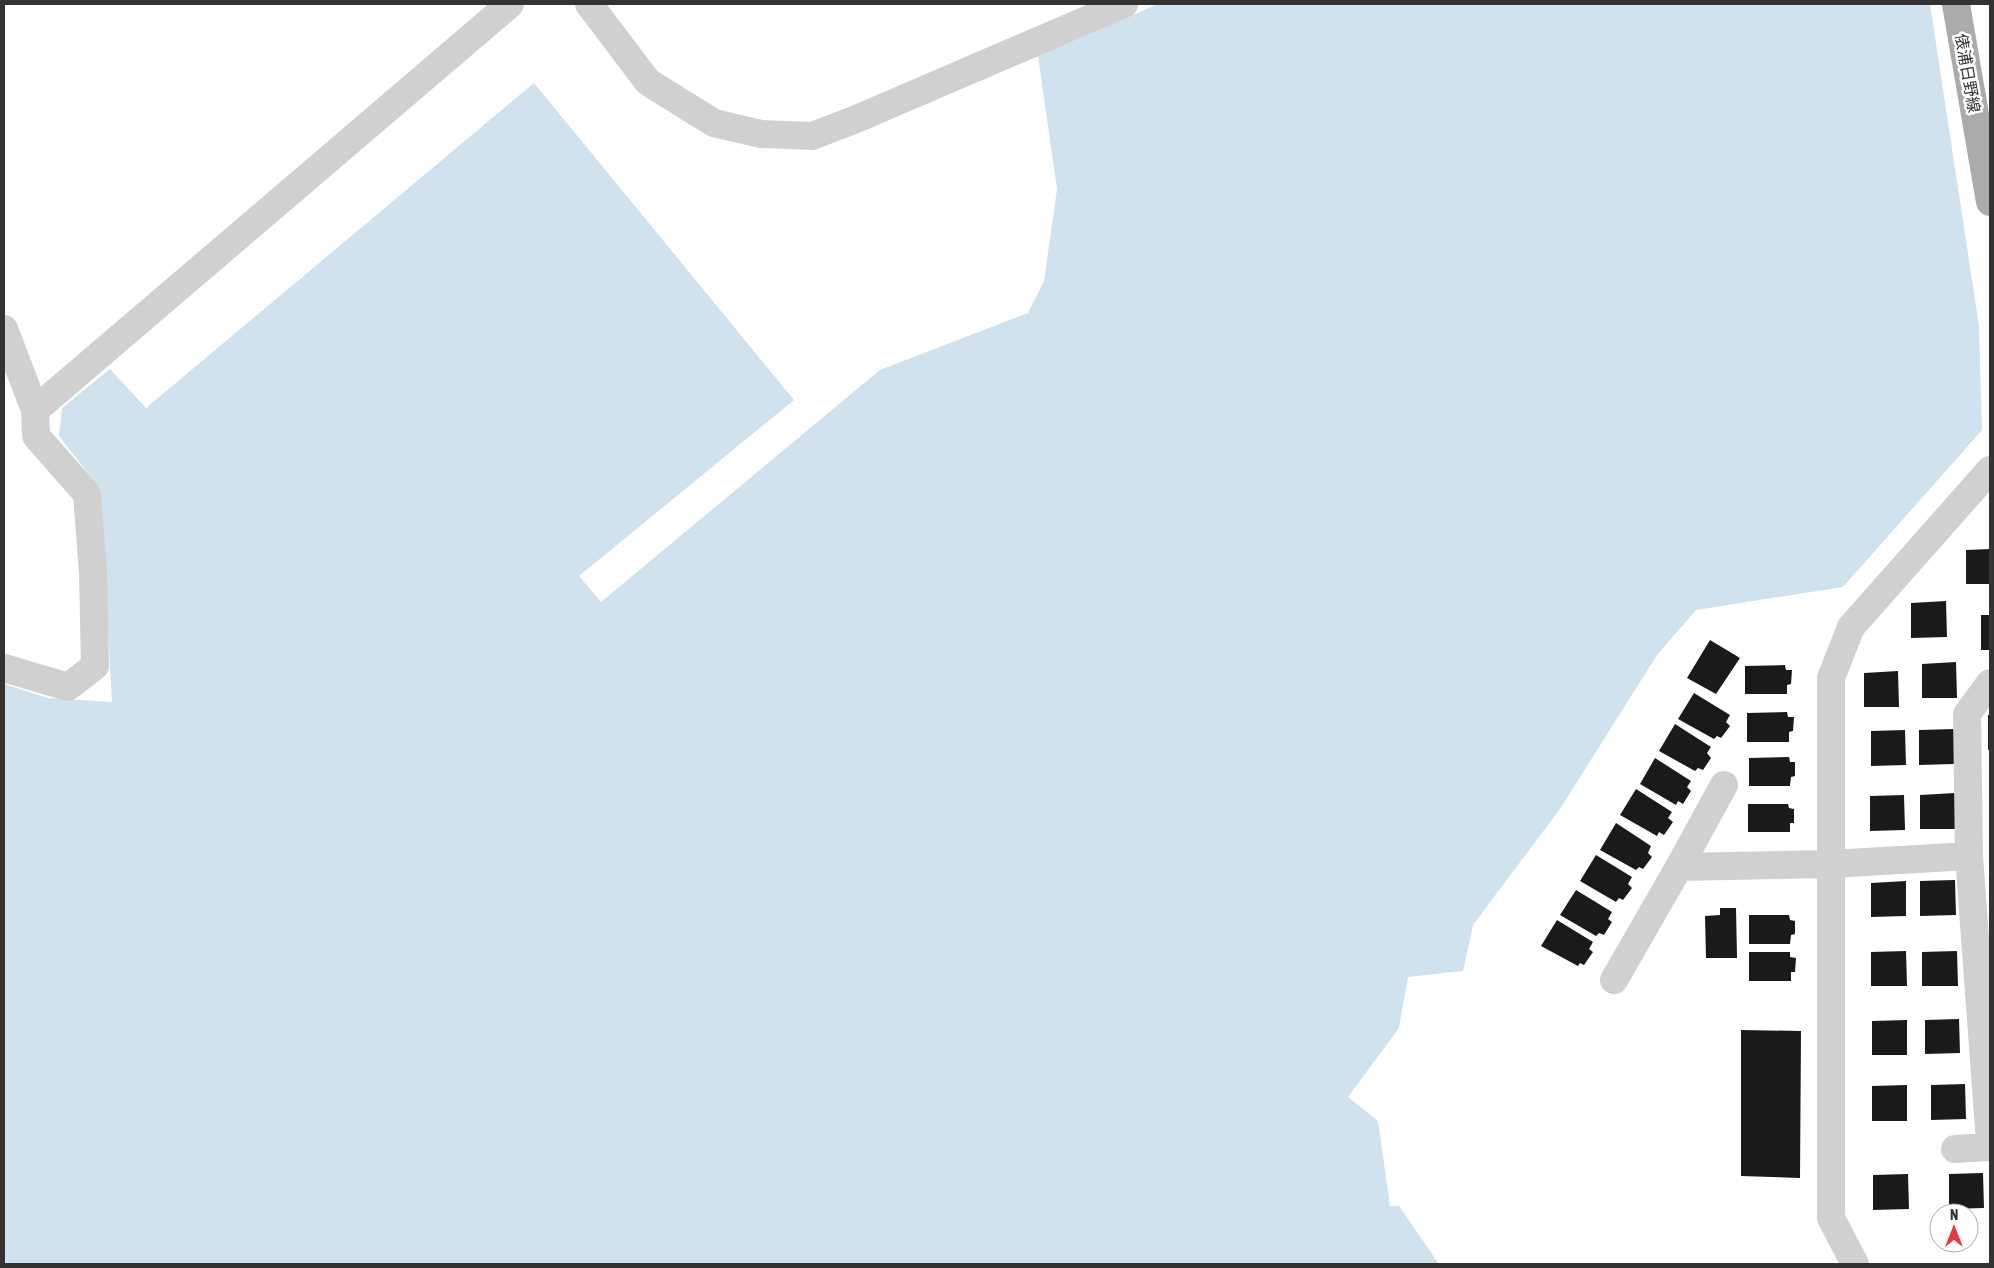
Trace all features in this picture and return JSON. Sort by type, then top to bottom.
[{"type":"main road","name":"俵浦日野線","points":[[1956,4],[1990,202]]},
{"type":"street","points":[[35,410],[510,4]]},
{"type":"street","points":[[589,4],[648,82],[714,123],[761,134],[812,136],[1124,4]]},
{"type":"street","points":[[4,329],[35,410],[36,436],[87,494],[93,572],[95,666],[68,687],[4,668]]},
{"type":"street","points":[[1855,1264],[1851,1260],[1831,1218],[1831,678],[1851,627],[1990,470]]},
{"type":"street","points":[[1990,683],[1967,714],[1969,856],[1990,1142]]},
{"type":"street","points":[[1614,980],[1724,785]]},
{"type":"street","points":[[1679,867],[1831,864],[1969,856]]},
{"type":"street","points":[[1955,1149],[1990,1147]]},
{"type":"water","points":[[1158,4],[1930,4],[1979,326],[1982,430],[1843,587],[1696,610],[1657,655],[1560,809],[1473,925],[1463,971],[1408,977],[1399,1028],[1348,1097],[1378,1121],[1390,1206],[1399,1206],[1439,1264],[4,1264],[4,684],[48,698],[112,702],[100,489],[59,436],[62,408],[110,369],[146,408],[534,83],[794,400],[579,576],[601,602],[880,370],[1028,313],[1044,281],[1057,189],[1038,56]]},
{"type":"building","points":[[1990,549],[1990,584],[1966,584],[1966,550]]},
{"type":"building","points":[[1946,601],[1947,637],[1911,638],[1911,603]]},
{"type":"building","points":[[1981,615],[1990,615],[1990,650],[1981,650]]},
{"type":"building","points":[[1710,640],[1740,658],[1716,694],[1687,678]]},
{"type":"building","points":[[1956,662],[1957,698],[1922,698],[1922,664]]},
{"type":"building","points":[[1785,665],[1786,670],[1792,670],[1791,684],[1787,685],[1787,694],[1745,694],[1745,666]]},
{"type":"building","points":[[1898,671],[1899,707],[1864,707],[1864,673]]},
{"type":"building","points":[[1694,693],[1730,715],[1726,722],[1730,726],[1721,738],[1717,736],[1714,739],[1678,719]]},
{"type":"building","points":[[1787,712],[1788,717],[1794,717],[1793,731],[1789,732],[1789,742],[1747,742],[1747,713]]},
{"type":"building","points":[[1988,715],[1990,715],[1990,749],[1988,750]]},
{"type":"building","points":[[1675,724],[1711,747],[1707,753],[1711,758],[1703,770],[1698,768],[1695,771],[1659,751]]},
{"type":"building","points":[[1954,729],[1954,764],[1919,765],[1919,730]]},
{"type":"building","points":[[1905,730],[1906,765],[1871,766],[1871,731]]},
{"type":"building","points":[[1789,757],[1790,762],[1795,762],[1795,776],[1791,777],[1790,786],[1749,786],[1749,758]]},
{"type":"building","points":[[1655,758],[1691,781],[1687,787],[1691,791],[1683,804],[1678,801],[1676,805],[1640,784]]},
{"type":"building","points":[[1636,789],[1672,812],[1668,818],[1673,822],[1664,835],[1659,832],[1657,836],[1620,815]]},
{"type":"building","points":[[1955,793],[1956,829],[1920,829],[1920,795]]},
{"type":"building","points":[[1904,795],[1905,830],[1870,831],[1870,796]]},
{"type":"building","points":[[1748,804],[1788,804],[1789,808],[1794,809],[1794,823],[1790,823],[1790,832],[1748,832]]},
{"type":"building","points":[[1616,823],[1651,846],[1648,853],[1652,857],[1643,869],[1639,867],[1636,870],[1600,850]]},
{"type":"building","points":[[1596,855],[1632,877],[1628,884],[1632,888],[1623,900],[1619,898],[1616,902],[1580,881]]},
{"type":"building","points":[[1955,880],[1956,915],[1920,916],[1920,881]]},
{"type":"building","points":[[1906,881],[1906,916],[1871,917],[1871,883]]},
{"type":"building","points":[[1576,890],[1612,912],[1608,919],[1612,922],[1604,935],[1599,933],[1596,936],[1560,915]]},
{"type":"building","points":[[1720,908],[1736,908],[1737,958],[1706,958],[1705,916],[1720,915]]},
{"type":"building","points":[[1749,915],[1789,915],[1790,920],[1795,921],[1795,934],[1791,935],[1790,944],[1749,944]]},
{"type":"building","points":[[1557,920],[1593,942],[1589,949],[1593,952],[1584,965],[1580,963],[1578,966],[1541,946]]},
{"type":"building","points":[[1906,951],[1907,986],[1871,986],[1871,952]]},
{"type":"building","points":[[1957,951],[1958,986],[1922,986],[1922,952]]},
{"type":"building","points":[[1749,952],[1790,952],[1790,957],[1796,958],[1795,972],[1791,972],[1791,981],[1749,981]]},
{"type":"building","points":[[1959,1019],[1960,1053],[1925,1054],[1925,1020]]},
{"type":"building","points":[[1907,1020],[1907,1055],[1872,1055],[1872,1021]]},
{"type":"building","points":[[1741,1030],[1801,1031],[1800,1178],[1741,1176]]},
{"type":"building","points":[[1965,1084],[1966,1119],[1931,1120],[1931,1085]]},
{"type":"building","points":[[1907,1085],[1907,1121],[1872,1121],[1872,1086]]},
{"type":"building","points":[[1983,1173],[1984,1208],[1979,1208],[1979,1203],[1949,1203],[1949,1174]]},
{"type":"building","points":[[1908,1174],[1909,1209],[1873,1210],[1873,1175]]}]
